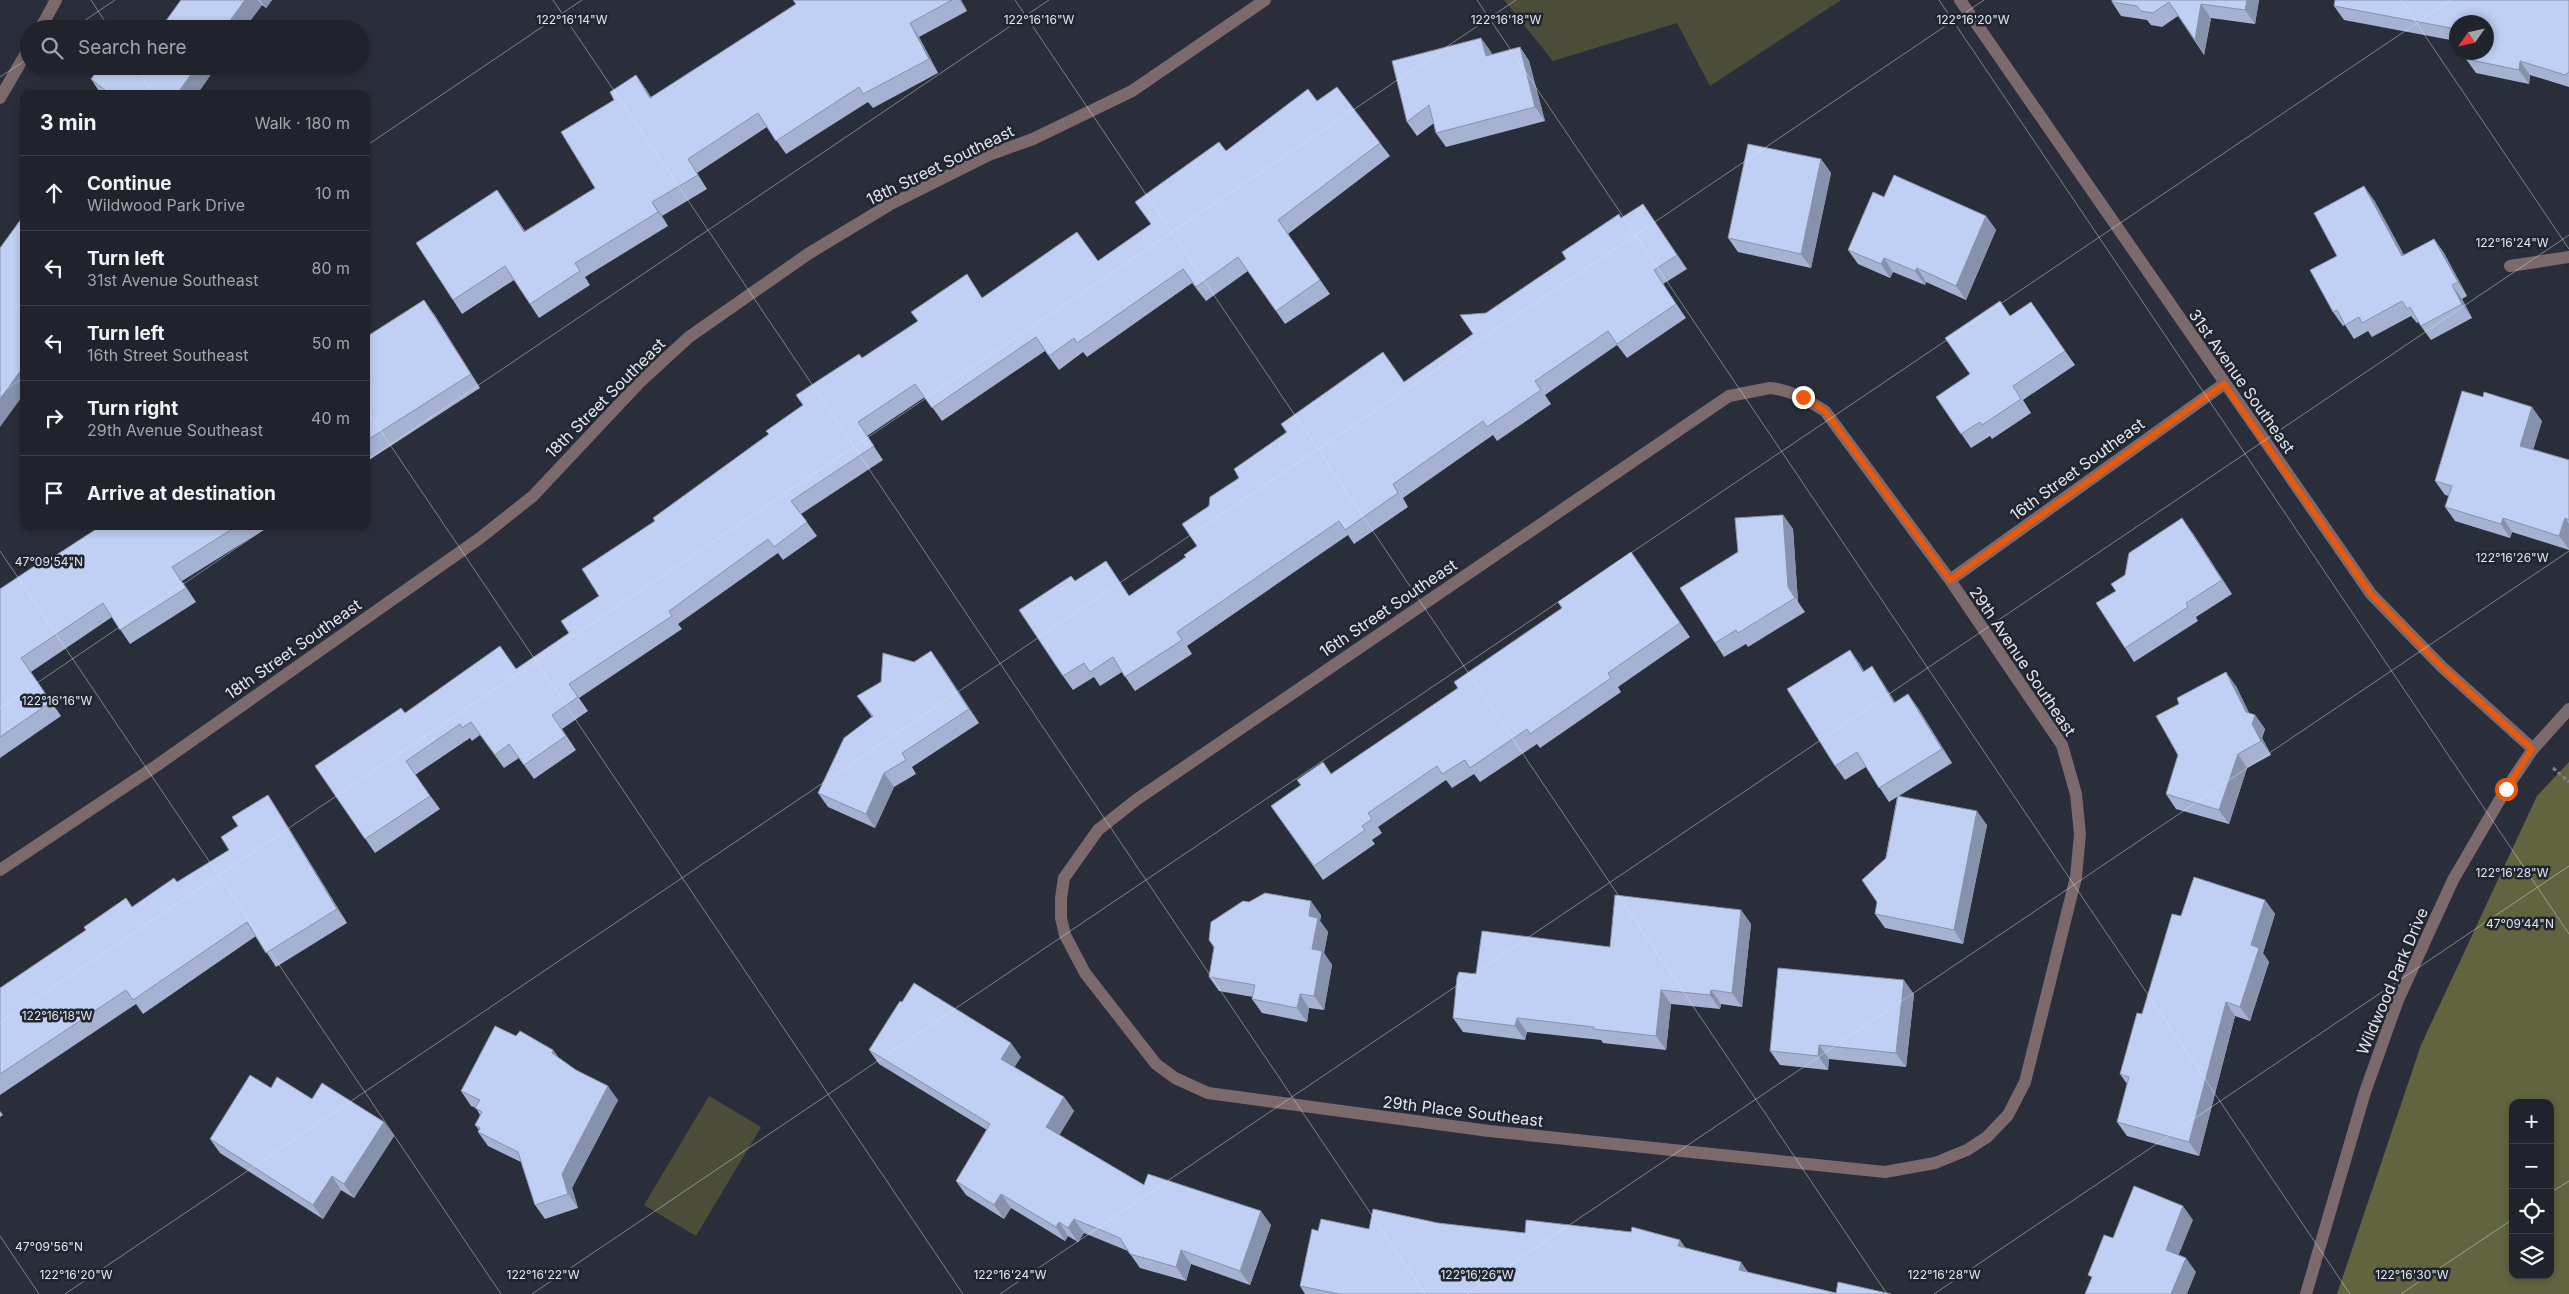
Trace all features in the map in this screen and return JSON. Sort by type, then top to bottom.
[{"type":"street","points":[[45,20],[56,0]]},
{"type":"street","name":"18th Street Southeast","points":[[0,870],[156,766],[480,538],[533,496],[641,381],[689,337],[808,254],[888,205],[991,154],[1033,139],[1132,91],[1265,0]]},
{"type":"street","name":"31st Avenue Southeast","points":[[1960,0],[2371,594],[2442,667],[2532,749]]},
{"type":"street","points":[[0,98],[20,64]]},
{"type":"street","points":[[2510,266],[2569,257]]},
{"type":"street","name":"16th Street Southeast","points":[[1950,580],[2224,384]]},
{"type":"street","name":"16th Street Southeast","points":[[1061,898],[1064,878],[1098,830],[1136,800],[1729,396],[1770,388]]},
{"type":"street","name":"29th Avenue Southeast","points":[[1770,388],[1783,389],[1803,397],[1825,411],[1950,580],[2062,745],[2076,794],[2080,834],[2076,877],[2025,1082],[2008,1115],[1987,1137],[1967,1150]]},
{"type":"street","name":"Wildwood Park Drive","points":[[2306,1294],[2365,1092],[2398,1000],[2453,880],[2506,789],[2532,749],[2569,709]]},
{"type":"street","name":"29th Place Southeast","points":[[1061,898],[1061,918],[1065,935],[1085,974],[1156,1064],[1175,1078],[1208,1093],[1488,1131],[1885,1172],[1935,1163],[1967,1150]]},
{"type":"green space","points":[[1504,0],[1841,0],[1710,86],[1677,23],[1553,61]]},
{"type":"green space","points":[[2569,762],[2569,1294],[2337,1294],[2421,1045],[2537,796]]},
{"type":"green space","points":[[709,1096],[761,1127],[696,1236],[644,1205]]},
{"type":"building","points":[[181,0],[245,0],[231,20],[167,20]]},
{"type":"building","points":[[793,0],[952,0],[910,23],[929,59],[863,94],[859,87],[776,141],[758,113],[688,159],[698,175],[652,202],[658,212],[575,263],[580,271],[530,304],[505,266],[453,300],[416,243],[497,190],[524,232],[595,188],[561,132],[614,100],[610,92],[636,75],[650,98],[796,4]]},
{"type":"building","points":[[2112,0],[2247,0],[2245,10],[2201,4],[2195,40],[2169,2],[2153,13],[2141,11],[2137,6],[2112,2]]},
{"type":"building","points":[[2335,0],[2569,0],[2569,72],[2565,75],[2520,61],[2519,70],[2471,60],[2494,60],[2494,15],[2449,15],[2449,28],[2334,6]]},
{"type":"building","points":[[1481,38],[1486,56],[1520,47],[1535,107],[1436,133],[1429,105],[1407,122],[1392,61]]},
{"type":"building","points":[[94,75],[191,75],[180,90],[105,90],[91,79]]},
{"type":"building","points":[[1337,87],[1380,143],[1278,220],[1320,280],[1276,311],[1238,257],[1196,287],[1183,269],[1077,343],[1074,338],[1049,356],[1036,337],[932,408],[915,384],[858,422],[874,446],[791,501],[807,522],[774,547],[768,539],[669,611],[672,616],[569,684],[578,697],[552,715],[566,736],[524,765],[509,744],[495,755],[471,722],[462,728],[460,724],[406,761],[430,796],[365,839],[315,766],[401,708],[405,713],[500,646],[516,669],[569,633],[561,621],[599,596],[582,569],[655,521],[653,518],[769,434],[766,431],[803,405],[796,395],[859,354],[862,358],[918,321],[911,312],[967,274],[982,298],[1077,232],[1098,261],[1151,224],[1135,202],[1219,142],[1226,151],[1308,89],[1317,101]]},
{"type":"building","points":[[1748,144],[1821,159],[1801,254],[1728,238]]},
{"type":"building","points":[[1894,175],[1986,216],[1956,286],[1917,268],[1915,271],[1884,258],[1881,264],[1848,250],[1873,192],[1884,197]]},
{"type":"building","points":[[2364,186],[2402,256],[2434,239],[2458,282],[2452,285],[2462,304],[2421,326],[2410,307],[2407,309],[2402,301],[2362,323],[2359,317],[2345,325],[2337,310],[2333,312],[2310,270],[2337,256],[2314,213]]},
{"type":"building","points":[[1643,204],[1677,255],[1654,270],[1676,304],[1617,344],[1608,331],[1535,381],[1541,390],[1487,427],[1483,421],[1393,484],[1398,493],[1345,530],[1339,521],[1177,632],[1182,640],[1125,677],[1113,657],[1090,672],[1084,663],[1063,676],[1019,610],[1071,576],[1075,581],[1106,561],[1129,596],[1186,557],[1184,555],[1197,546],[1182,524],[1209,506],[1210,497],[1239,478],[1234,469],[1287,432],[1281,424],[1383,352],[1404,382],[1473,334],[1460,315],[1486,313],[1566,259],[1562,252],[1619,214],[1621,218]]},
{"type":"building","points":[[20,220],[20,372],[0,399],[0,248]]},
{"type":"building","points":[[424,300],[471,374],[370,438],[370,334]]},
{"type":"building","points":[[2000,301],[2010,316],[2031,302],[2065,351],[2013,386],[2021,399],[1982,425],[1980,422],[1961,434],[1936,397],[1970,374],[1945,338]]},
{"type":"building","points":[[2462,391],[2483,397],[2484,392],[2532,407],[2520,446],[2569,460],[2569,520],[2565,518],[2559,536],[2503,518],[2501,524],[2445,507],[2452,486],[2435,481]]},
{"type":"building","points":[[1783,515],[1788,587],[1795,598],[1738,633],[1736,630],[1715,643],[1680,588],[1738,552],[1735,518]]},
{"type":"building","points":[[2182,518],[2222,580],[2186,603],[2188,607],[2125,648],[2096,603],[2116,591],[2111,584],[2125,575],[2129,553]]},
{"type":"building","points":[[95,530],[231,530],[172,567],[186,588],[120,630],[103,603],[21,658],[51,702],[0,737],[0,589],[39,563],[41,565]]},
{"type":"building","points":[[1631,552],[1680,623],[1608,673],[1611,678],[1530,734],[1527,729],[1470,768],[1465,760],[1442,774],[1437,766],[1368,813],[1372,819],[1362,826],[1365,830],[1314,866],[1271,806],[1301,785],[1297,780],[1323,762],[1331,774],[1458,688],[1454,682],[1562,608],[1558,602]]},
{"type":"building","points":[[1850,650],[1863,672],[1872,666],[1894,703],[1908,694],[1942,749],[1879,788],[1857,752],[1835,766],[1787,689]]},
{"type":"building","points":[[931,651],[969,709],[902,753],[906,760],[884,773],[866,814],[818,793],[844,738],[873,716],[857,696],[881,682],[883,653],[914,662]]},
{"type":"building","points":[[2226,672],[2246,712],[2255,715],[2252,724],[2261,741],[2238,754],[2219,810],[2166,794],[2178,755],[2156,716],[2179,704],[2177,698]]},
{"type":"building","points":[[268,795],[337,909],[266,953],[247,922],[133,1000],[126,990],[0,1074],[0,988],[86,930],[84,927],[126,898],[132,907],[174,878],[177,882],[229,850],[221,837],[238,826],[232,817]]},
{"type":"building","points":[[1898,796],[1977,811],[1954,930],[1875,914],[1877,902],[1862,880],[1886,858]]},
{"type":"building","points":[[2194,877],[2265,900],[2251,945],[2259,948],[2240,1007],[2226,1002],[2189,1142],[2117,1122],[2129,1077],[2120,1074],[2137,1013],[2142,1014],[2172,914],[2181,916]]},
{"type":"building","points":[[1265,893],[1311,901],[1309,916],[1318,918],[1312,949],[1322,951],[1314,996],[1300,994],[1297,1008],[1252,999],[1255,985],[1209,977],[1214,947],[1209,940],[1211,922],[1243,901],[1249,902]]},
{"type":"building","points":[[1615,895],[1741,910],[1732,993],[1711,990],[1710,995],[1661,990],[1656,1036],[1517,1018],[1515,1026],[1453,1018],[1457,977],[1459,972],[1476,974],[1482,931],[1610,947]]},
{"type":"building","points":[[1778,968],[1904,980],[1896,1053],[1819,1045],[1818,1056],[1770,1051]]},
{"type":"building","points":[[914,983],[1011,1043],[1001,1059],[1064,1097],[1046,1127],[1144,1185],[1148,1174],[1261,1211],[1240,1271],[1181,1250],[1176,1267],[1130,1254],[1120,1238],[1074,1219],[1068,1228],[1059,1222],[1056,1227],[1001,1194],[994,1205],[956,1181],[990,1124],[869,1050],[900,1001],[902,1002]]},
{"type":"building","points":[[495,1026],[516,1036],[520,1031],[553,1050],[552,1053],[576,1070],[608,1086],[562,1174],[568,1194],[535,1205],[518,1152],[478,1132],[480,1128],[475,1125],[482,1112],[475,1108],[480,1100],[461,1091]]},
{"type":"building","points":[[250,1075],[271,1088],[277,1077],[312,1099],[322,1083],[384,1122],[344,1184],[332,1176],[313,1205],[210,1139]]},
{"type":"building","points":[[2134,1186],[2183,1206],[2166,1250],[2186,1258],[2171,1294],[2085,1294],[2092,1277],[2088,1275],[2104,1235],[2113,1238]]},
{"type":"building","points":[[1373,1209],[1438,1223],[1525,1233],[1526,1220],[1631,1232],[1632,1227],[1680,1240],[1678,1246],[1741,1262],[1739,1270],[1836,1293],[1838,1282],[1891,1294],[1339,1294],[1300,1286],[1312,1229],[1318,1231],[1321,1219],[1369,1229]]},
{"type":"route","points":[[1803,397],[1825,411],[1860,454],[1950,580],[2224,384],[2371,594],[2442,667],[2532,749],[2506,789]]}]
